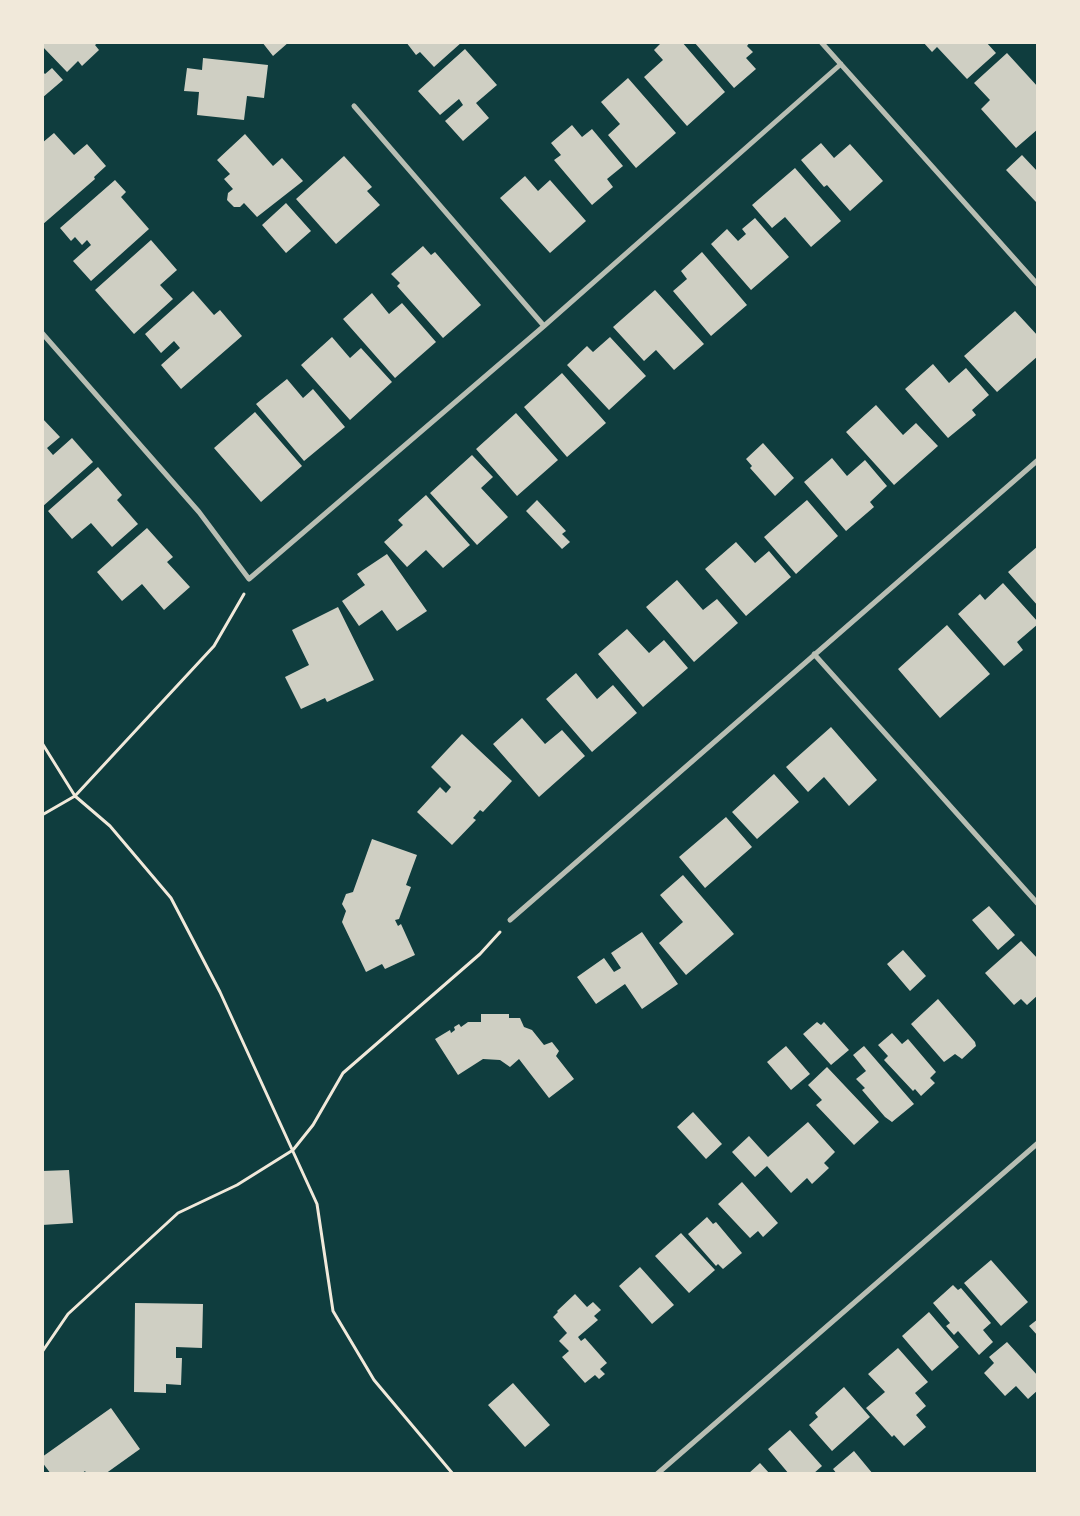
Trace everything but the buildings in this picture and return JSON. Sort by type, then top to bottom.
[{"type":"street","points":[[821,42],[1038,284]]},
{"type":"street","points":[[42,332],[199,512],[249,579],[544,326],[841,64]]},
{"type":"street","points":[[354,106],[544,326]]},
{"type":"street","points":[[510,920],[1038,460]]},
{"type":"street","points":[[814,654],[1038,904]]},
{"type":"street","points":[[658,1474],[1038,1143]]},
{"type":"path","points":[[42,815],[75,796],[214,646],[246,590]]},
{"type":"path","points":[[42,743],[75,796],[110,826],[172,898],[220,992],[318,1204],[333,1311],[374,1380],[453,1474]]},
{"type":"path","points":[[42,1352],[68,1314],[178,1213],[238,1185],[293,1150],[313,1124],[343,1073],[480,954],[510,920]]}]
